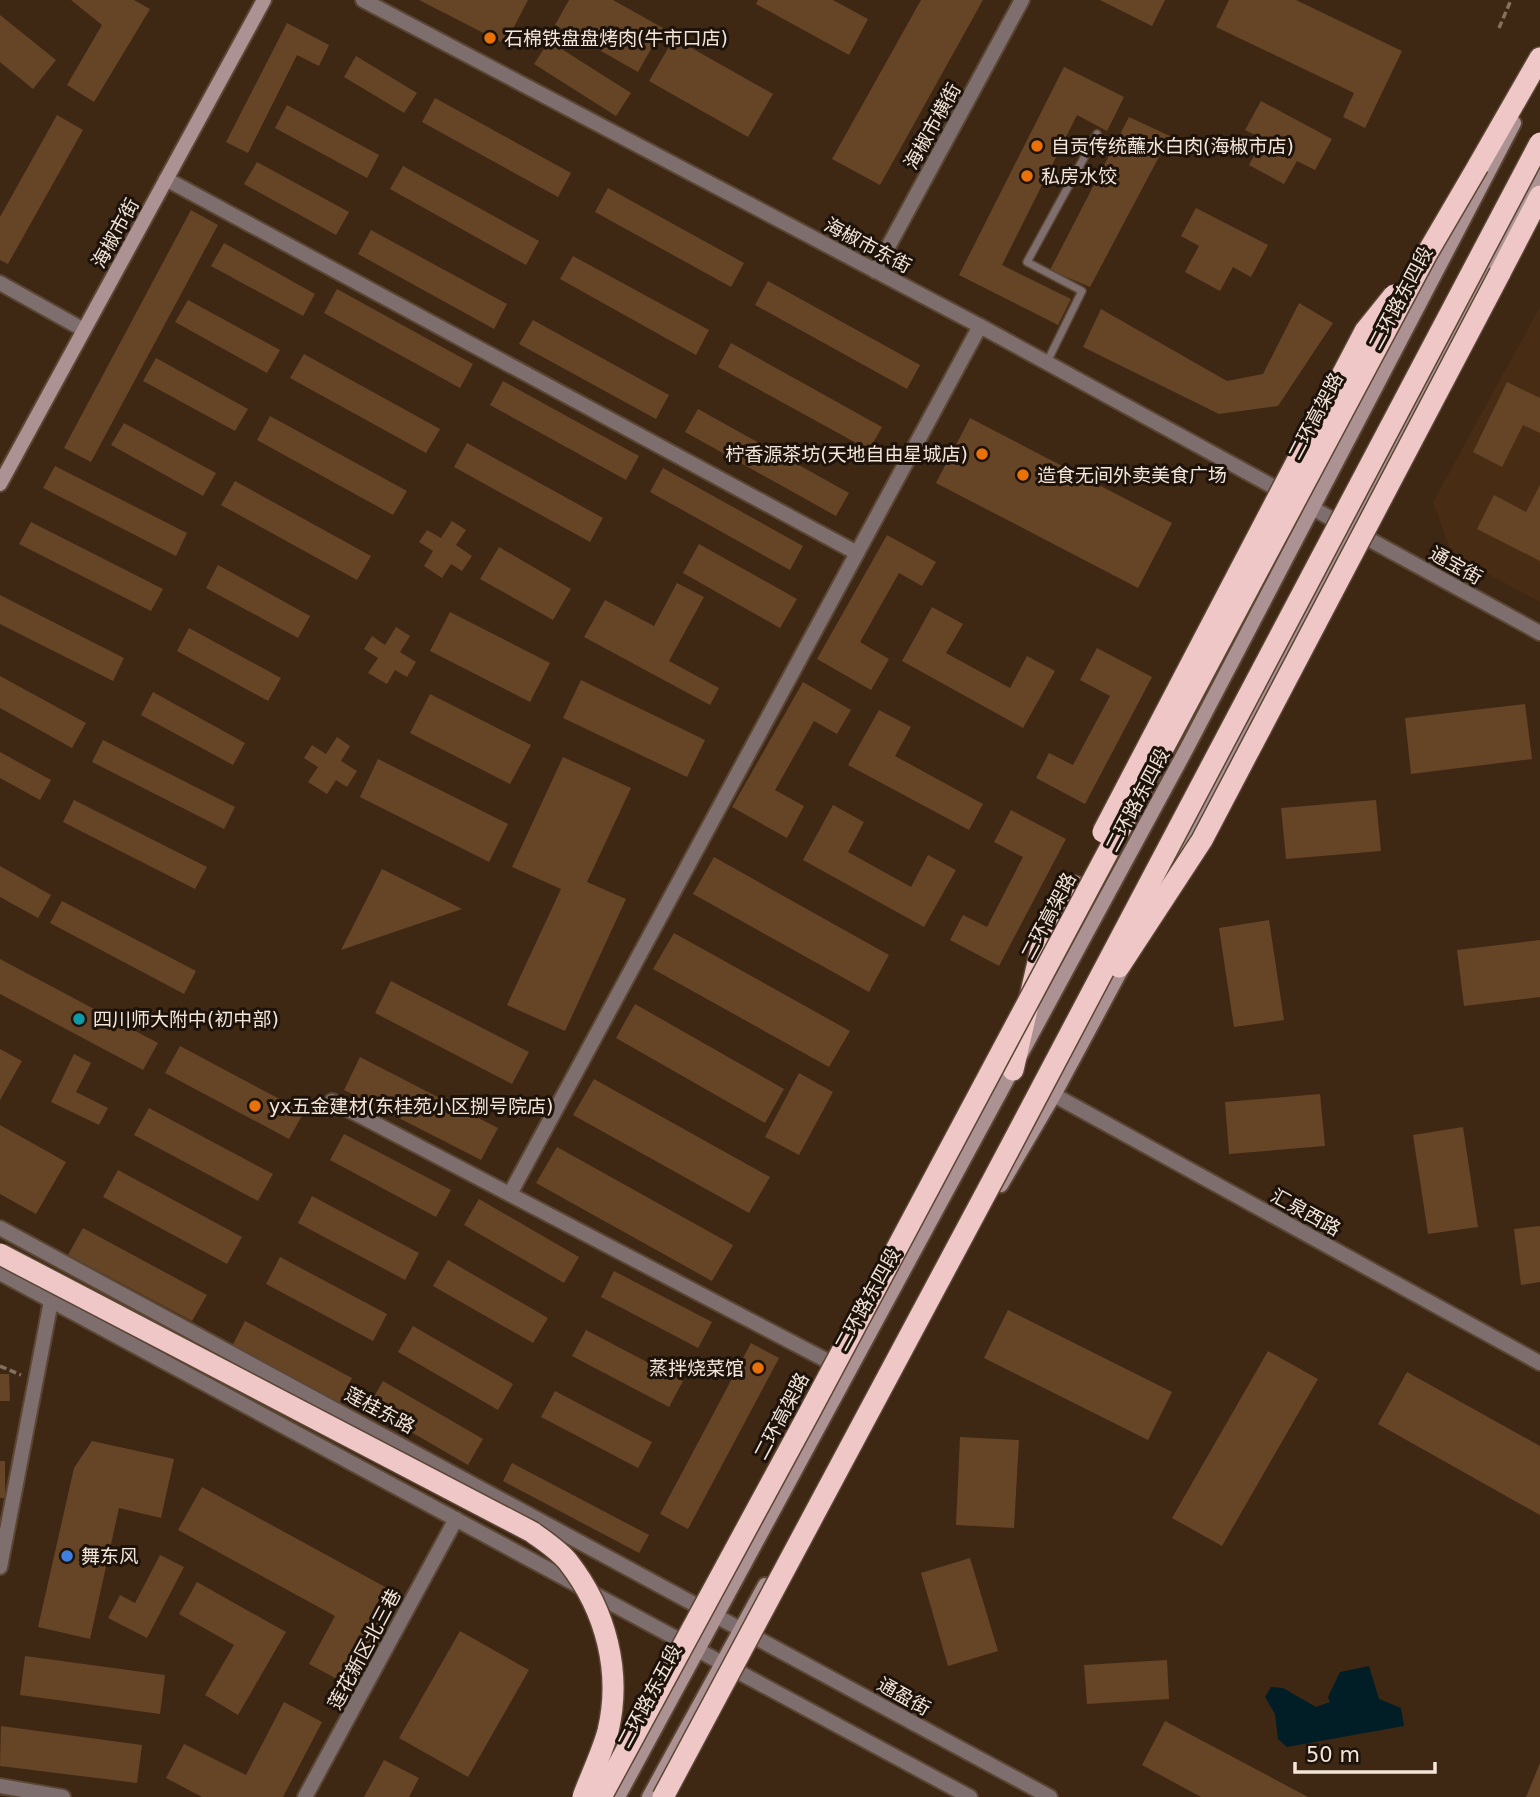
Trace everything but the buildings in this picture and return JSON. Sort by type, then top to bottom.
[{"type":"highway","name":"二环高架路","points":[[601,1797],[809,1413],[1426,255],[1536,69],[1540,50]]},
{"type":"highway","points":[[663,1797],[1049,1089],[1540,143]]},
{"type":"highway","points":[[1049,1089],[1202,840],[1540,196]]},
{"type":"highway","points":[[1013,1070],[1041,950],[1365,331],[1426,255]]},
{"type":"highway","points":[[0,1254],[532,1532],[568,1562],[601,1617],[611,1649],[612,1686],[608,1731],[583,1797]]},
{"type":"main road","name":"海椒市街","points":[[0,484],[264,0]]},
{"type":"main road","name":"二环路东四段","points":[[715,1614],[1187,748],[1536,69]]},
{"type":"main road","points":[[649,1797],[740,1628],[1049,1089],[1353,529],[1540,173]]},
{"type":"main road","name":"二环路东五段","points":[[618,1797],[715,1614]]},
{"type":"street","name":"海椒市东街","points":[[363,0],[980,326],[1353,529]]},
{"type":"street","name":"海椒市横街","points":[[875,271],[1022,0]]},
{"type":"street","points":[[166,180],[857,553]]},
{"type":"street","points":[[0,283],[84,330]]},
{"type":"street","points":[[510,1194],[980,326]]},
{"type":"street","name":"通宝街","points":[[1353,529],[1540,634]]},
{"type":"street","name":"汇泉西路","points":[[1049,1089],[1540,1363]]},
{"type":"street","points":[[332,1101],[849,1372]]},
{"type":"street","name":"莲桂东路","points":[[0,1228],[740,1628]]},
{"type":"street","points":[[0,1273],[970,1797]]},
{"type":"street","points":[[0,1567],[51,1301]]},
{"type":"street","name":"莲花新区北三巷","points":[[306,1797],[456,1519]]},
{"type":"street","name":"通盈街","points":[[740,1628],[1050,1797]]},
{"type":"street","points":[[0,1786],[63,1797]]},
{"type":"lane","points":[[1046,363],[1082,291],[1027,262],[1097,134]]},
{"type":"path","points":[[1499,28],[1511,0]]},
{"type":"shaded area","points":[[1540,307],[1540,602],[1452,555],[1433,502]]},
{"type":"water","points":[[1369,1666],[1379,1699],[1401,1708],[1404,1726],[1287,1747],[1278,1739],[1275,1714],[1265,1697],[1271,1687],[1283,1688],[1316,1707],[1330,1702],[1328,1697],[1340,1672]]},
{"type":"place","name":"石棉铁盘盘烤肉(牛市口店)","points":[[490,38]]},
{"type":"place","name":"自贡传统蘸水白肉(海椒市店)","points":[[1037,146]]},
{"type":"place","name":"私房水饺","points":[[1027,176]]},
{"type":"place","name":"柠香源茶坊(天地自由星城店)","points":[[982,454]]},
{"type":"place","name":"造食无间外卖美食广场","points":[[1023,475]]},
{"type":"place","name":"四川师大附中(初中部)","points":[[79,1019]]},
{"type":"place","name":"yx五金建材(东桂苑小区捌号院店)","points":[[255,1106]]},
{"type":"place","name":"蒸拌烧菜馆","points":[[758,1368]]},
{"type":"place","name":"舞东风","points":[[67,1556]]}]
